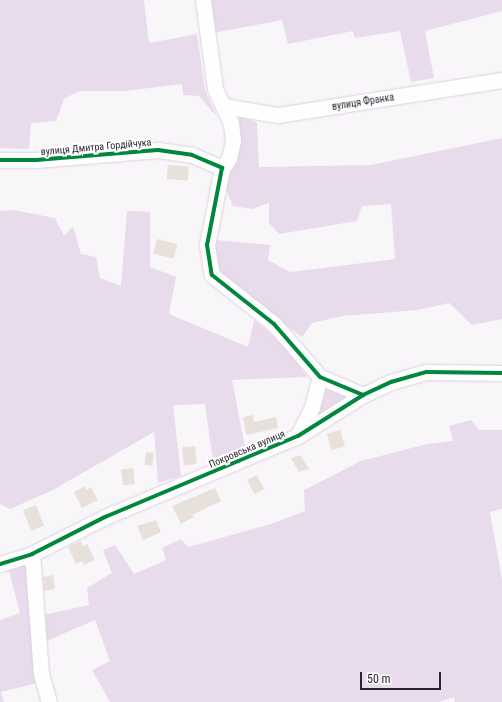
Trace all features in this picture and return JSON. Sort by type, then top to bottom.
[{"type":"street","points":[[202,0],[215,89],[232,124],[233,141],[229,159],[222,168],[206,245],[212,275],[274,324],[320,377],[363,395]]},
{"type":"street","name":"вулиця Франка","points":[[223,106],[278,115],[502,80]]},
{"type":"street","name":"вулиця Дмитра Гордійчука","points":[[0,160],[36,160],[158,150],[192,155],[222,168]]},
{"type":"street","name":"Покровська вулиця","points":[[0,564],[32,554],[105,517],[298,436],[363,395],[391,382],[427,372],[502,373]]},
{"type":"street","points":[[298,436],[312,407],[320,377]]},
{"type":"street","points":[[32,554],[41,674],[49,702]]},
{"type":"shaded area","points":[[0,0],[144,0],[149,43],[197,34],[205,90],[217,117],[199,96],[183,95],[182,84],[125,91],[79,91],[64,99],[56,121],[31,123],[29,149],[0,148]]},
{"type":"shaded area","points":[[207,0],[502,0],[502,11],[425,31],[434,78],[411,82],[400,31],[355,38],[353,31],[288,44],[282,20],[213,33]]},
{"type":"shaded area","points":[[239,116],[257,123],[259,167],[371,165],[502,138],[502,319],[472,325],[449,303],[418,310],[343,316],[312,323],[302,337],[224,280],[217,267],[216,240],[270,245],[268,260],[290,272],[395,259],[391,204],[362,206],[357,221],[279,234],[269,223],[269,203],[252,209],[233,206],[226,189],[240,140]]},
{"type":"shaded area","points":[[13,210],[55,218],[64,236],[73,226],[81,254],[96,257],[100,278],[121,286],[127,211],[150,212],[150,267],[176,277],[169,314],[248,347],[254,320],[267,330],[294,358],[307,377],[232,380],[246,452],[213,462],[205,404],[173,405],[181,476],[158,483],[154,432],[51,491],[10,509],[0,504],[0,211]]},
{"type":"shaded area","points":[[322,381],[355,396],[309,421]]},
{"type":"shaded area","points":[[471,420],[479,430],[502,430],[502,509],[490,512],[502,580],[502,702],[455,702],[454,697],[439,702],[110,702],[92,670],[110,661],[95,620],[42,643],[43,615],[89,605],[87,588],[112,573],[103,550],[115,545],[134,574],[166,560],[162,548],[181,539],[188,547],[271,524],[305,511],[304,490],[361,461],[427,444],[453,441],[449,426]]},
{"type":"shaded area","points":[[26,564],[38,683],[1,692],[4,702],[0,702],[0,620],[20,613],[8,567]]},
{"type":"building","points":[[168,165],[189,167],[188,181],[167,179]]},
{"type":"building","points":[[157,239],[177,244],[174,259],[153,254]]},
{"type":"building","points":[[253,415],[254,422],[276,417],[278,428],[246,435],[243,417]]},
{"type":"building","points":[[340,430],[345,446],[332,450],[327,434]]},
{"type":"building","points":[[195,446],[197,464],[184,465],[182,447]]},
{"type":"building","points":[[146,452],[154,453],[152,466],[144,465]]},
{"type":"building","points":[[300,455],[309,469],[299,472],[291,458]]},
{"type":"building","points":[[133,468],[135,484],[123,485],[121,469]]},
{"type":"building","points":[[257,475],[264,489],[254,494],[247,480]]},
{"type":"building","points":[[85,486],[86,490],[91,487],[98,500],[82,508],[74,492]]},
{"type":"building","points":[[215,488],[221,501],[192,515],[194,517],[181,524],[172,506]]},
{"type":"building","points":[[36,505],[44,525],[31,531],[23,510]]},
{"type":"building","points":[[156,520],[161,532],[143,540],[137,526]]},
{"type":"building","points":[[81,541],[83,546],[87,544],[95,560],[84,565],[82,561],[76,564],[68,547]]},
{"type":"building","points":[[53,575],[55,589],[44,591],[43,577]]},
{"type":"cycle path","points":[[0,160],[36,160],[158,150],[192,155],[222,168],[207,245],[212,275],[274,324],[320,377],[363,395]]},
{"type":"cycle path","points":[[0,564],[32,554],[105,517],[298,436],[363,395],[391,382],[427,372],[502,373]]}]
